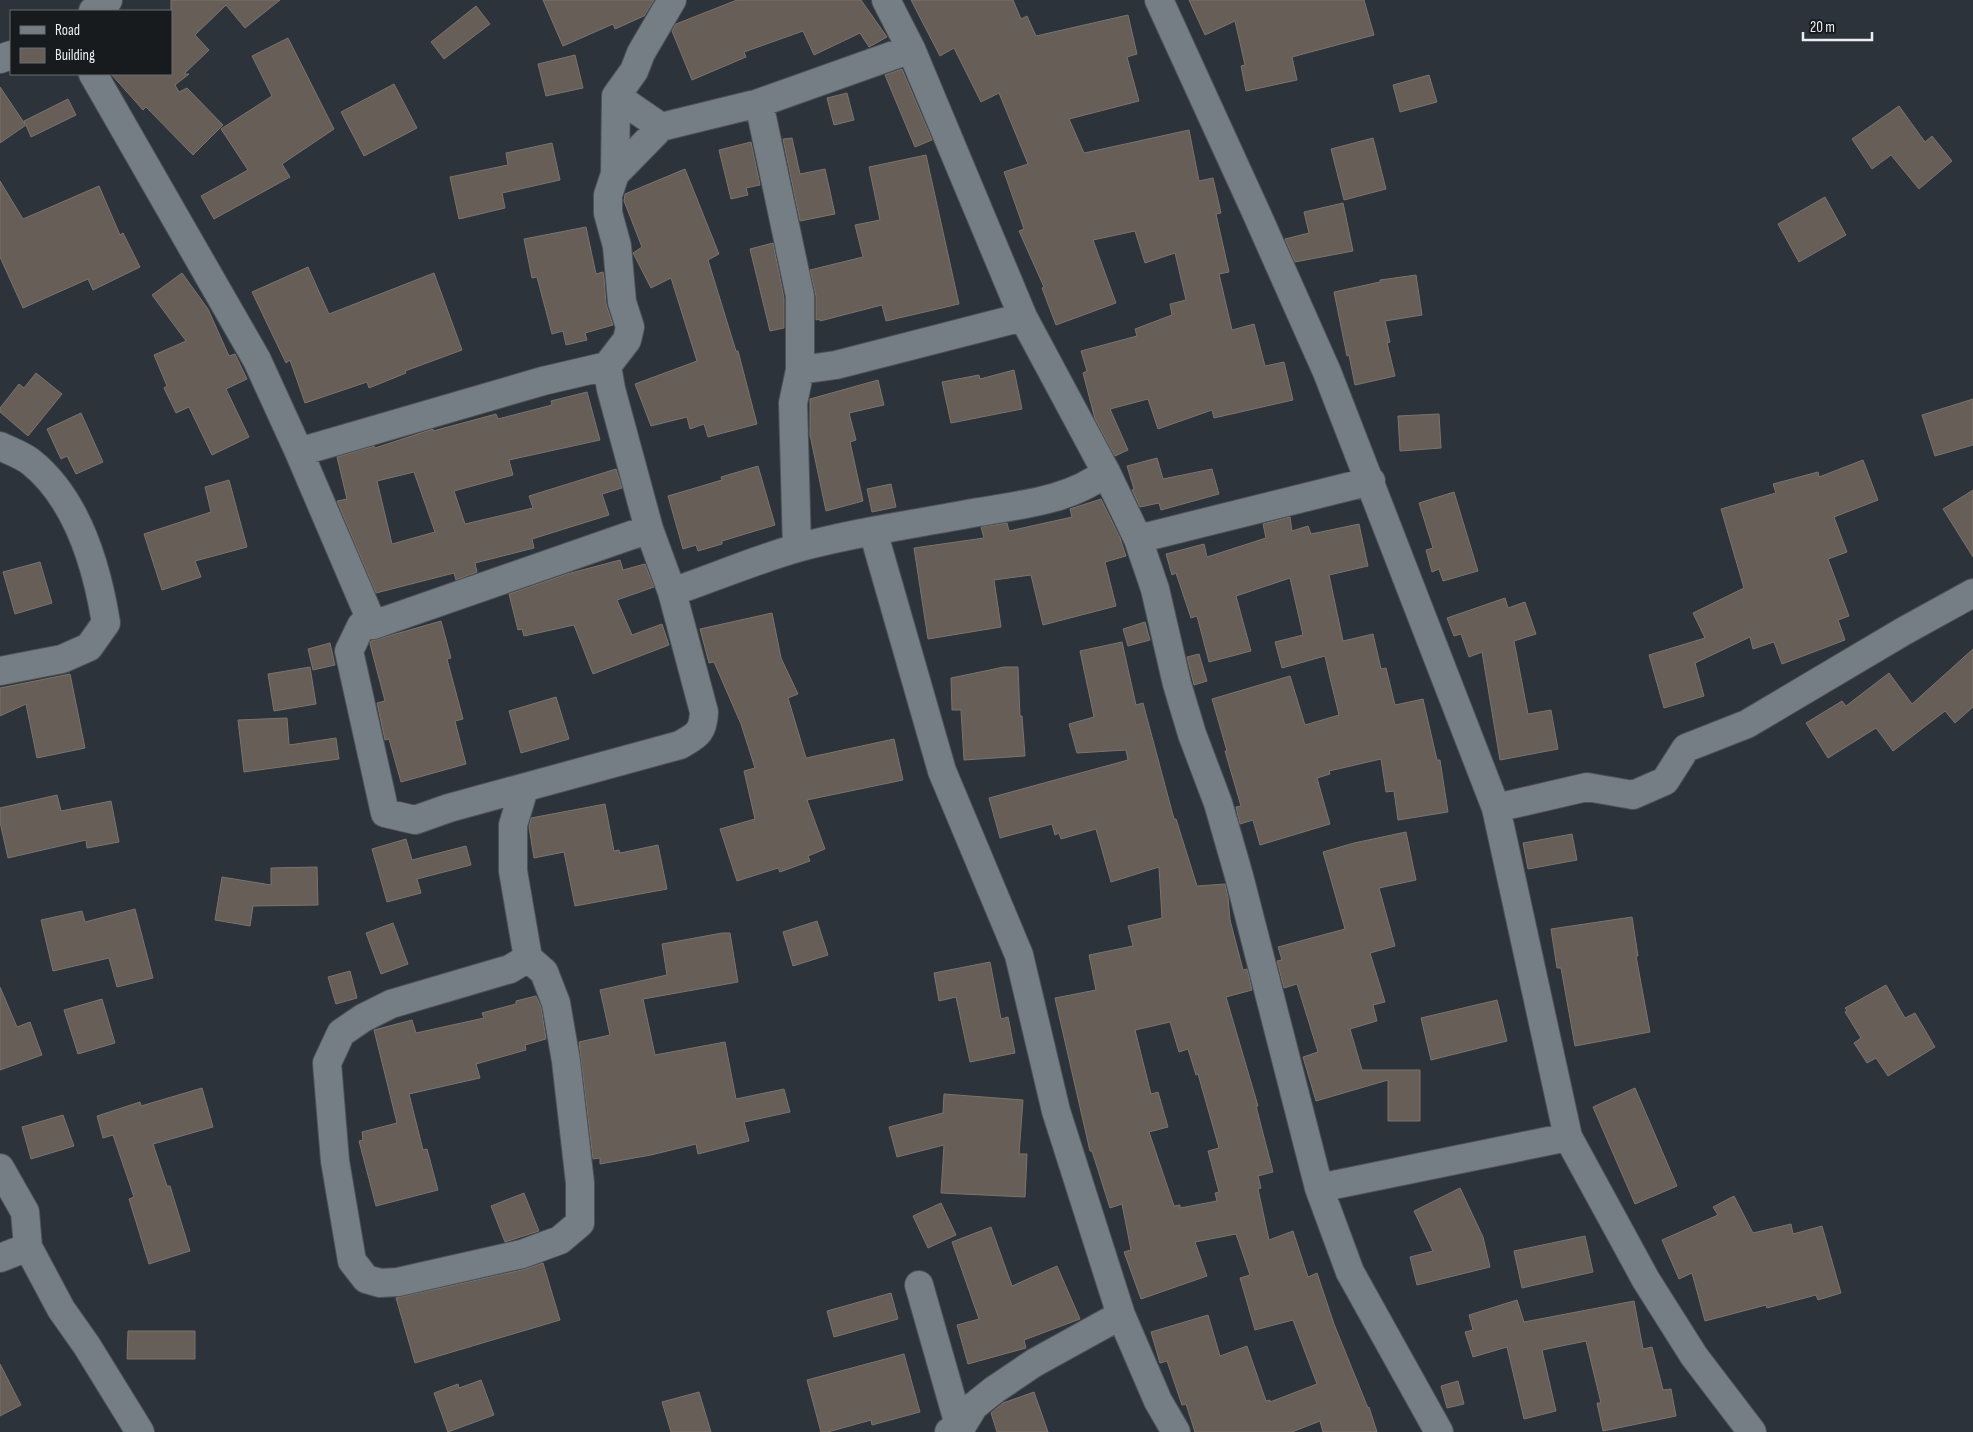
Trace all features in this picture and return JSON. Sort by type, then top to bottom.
[{"type":"street","points":[[94,10],[108,0]]},
{"type":"street","points":[[299,452],[543,381],[608,366],[627,340],[630,327],[622,302],[617,246],[608,213],[608,194],[615,174],[616,96],[634,72],[641,53],[672,0]]},
{"type":"street","points":[[886,0],[911,48],[1023,317],[1106,472],[1138,539],[1155,589],[1184,709],[1218,803],[1236,867],[1319,1188],[1350,1272],[1431,1430]]},
{"type":"street","points":[[1159,0],[1323,363],[1496,808],[1568,1137],[1646,1280],[1688,1348],[1752,1432]]},
{"type":"street","points":[[615,174],[661,127],[759,103],[911,48]]},
{"type":"street","points":[[94,75],[257,360],[299,452],[373,625]]},
{"type":"street","points":[[616,96],[661,127]]},
{"type":"street","points":[[759,103],[800,296],[802,338],[800,370],[793,403],[797,548]]},
{"type":"street","points":[[800,370],[836,365],[1023,317]]},
{"type":"street","points":[[608,366],[611,389],[649,529],[672,592],[704,712],[703,725],[698,735],[680,745],[524,789],[448,808],[415,820],[384,813],[349,651],[361,626],[373,625],[649,529]]},
{"type":"street","points":[[0,446],[30,461],[56,488],[80,528],[100,586],[106,623],[89,647],[62,659],[0,671]]},
{"type":"street","points":[[672,592],[797,548],[873,531],[1025,504],[1053,497],[1092,483],[1106,472]]},
{"type":"street","points":[[1138,539],[1370,481]]},
{"type":"street","points":[[873,531],[942,771],[1019,955],[1056,1110],[1121,1315],[1158,1401],[1176,1432]]},
{"type":"street","points":[[1496,808],[1587,787],[1633,795],[1665,781],[1686,748],[1747,724],[1904,631],[1973,593]]},
{"type":"street","points":[[524,789],[513,825],[513,872],[528,958],[544,972],[556,1002],[566,1061],[579,1174],[580,1223],[560,1240],[522,1254],[398,1282],[380,1284],[366,1279],[352,1261],[335,1161],[328,1063],[341,1033],[363,1018],[391,1004],[510,969],[528,958]]},
{"type":"street","points":[[1319,1188],[1568,1137]]},
{"type":"street","points":[[0,1168],[25,1212],[28,1247],[61,1309],[87,1346],[140,1432]]},
{"type":"street","points":[[0,1258],[28,1247]]},
{"type":"street","points":[[919,1286],[957,1431]]},
{"type":"street","points":[[957,1431],[974,1406],[994,1390],[1034,1363],[1121,1315]]},
{"type":"building","points":[[171,0],[280,0],[245,28],[226,5],[195,35],[209,50],[184,74],[189,74],[175,85],[179,92],[187,88],[223,125],[193,155],[146,107],[143,110],[112,75],[172,75]]},
{"type":"building","points":[[543,0],[654,0],[644,16],[615,29],[613,24],[563,46]]},
{"type":"building","points":[[737,0],[861,0],[887,37],[869,47],[860,33],[814,55],[803,31],[744,52],[746,57],[692,80],[672,31],[676,24]]},
{"type":"building","points":[[911,0],[1013,0],[1021,19],[1027,16],[1036,36],[1128,15],[1137,54],[1127,57],[1139,101],[1069,119],[1084,153],[1189,130],[1199,181],[1213,178],[1221,213],[1216,214],[1229,272],[1219,274],[1232,330],[1254,324],[1265,366],[1284,362],[1293,400],[1214,418],[1212,410],[1158,429],[1148,399],[1110,409],[1128,450],[1115,456],[1095,419],[1083,373],[1087,371],[1081,351],[1137,336],[1135,329],[1172,315],[1170,304],[1186,300],[1175,253],[1145,263],[1135,231],[1093,240],[1116,303],[1056,325],[1042,288],[1044,287],[1019,231],[1024,229],[1004,172],[1028,164],[999,93],[981,102],[954,48],[940,56]]},
{"type":"building","points":[[1189,0],[1364,0],[1374,35],[1292,57],[1297,80],[1246,91],[1241,66],[1245,65],[1235,21],[1205,35]]},
{"type":"building","points":[[476,6],[490,24],[444,59],[431,42]]},
{"type":"building","points":[[288,38],[334,129],[282,164],[290,177],[214,219],[201,196],[248,170],[221,129],[272,96],[252,56]]},
{"type":"building","points":[[575,55],[583,88],[546,96],[538,64]]},
{"type":"building","points":[[902,69],[932,140],[915,147],[885,75]]},
{"type":"building","points":[[1429,75],[1437,102],[1400,112],[1393,85]]},
{"type":"building","points":[[394,84],[417,128],[364,156],[341,112]]},
{"type":"building","points":[[0,87],[25,124],[24,121],[68,99],[76,115],[31,137],[26,125],[0,143]]},
{"type":"building","points":[[847,93],[854,120],[834,125],[827,98]]},
{"type":"building","points":[[1899,106],[1925,142],[1932,136],[1952,161],[1919,189],[1891,155],[1872,169],[1852,139]]},
{"type":"building","points":[[792,138],[800,174],[825,169],[835,214],[800,221],[783,139]]},
{"type":"building","points":[[1373,138],[1386,189],[1344,200],[1331,149]]},
{"type":"building","points":[[751,142],[760,185],[746,188],[748,195],[731,199],[719,150]]},
{"type":"building","points":[[552,143],[560,180],[502,193],[505,208],[459,219],[450,177],[508,165],[506,153]]},
{"type":"building","points":[[926,155],[959,304],[886,321],[882,305],[820,321],[820,319],[816,320],[816,296],[810,270],[863,257],[855,225],[880,220],[869,167]]},
{"type":"building","points":[[685,169],[719,254],[708,260],[736,351],[738,351],[757,424],[708,437],[704,424],[690,429],[687,417],[651,426],[635,384],[697,361],[671,278],[651,288],[633,253],[642,247],[624,201],[625,194]]},
{"type":"building","points":[[0,181],[23,219],[99,186],[120,235],[123,233],[140,267],[93,290],[88,279],[23,308],[0,257]]},
{"type":"building","points":[[1825,197],[1846,235],[1799,262],[1778,224]]},
{"type":"building","points":[[1343,203],[1353,251],[1295,262],[1285,239],[1309,233],[1304,212]]},
{"type":"building","points":[[586,227],[596,274],[603,272],[606,304],[613,325],[585,333],[587,340],[566,345],[563,331],[552,334],[537,277],[532,278],[524,239]]},
{"type":"building","points":[[773,243],[784,298],[784,328],[770,331],[750,249]]},
{"type":"building","points":[[308,267],[329,314],[434,273],[462,350],[405,371],[406,373],[369,388],[367,382],[305,403],[290,360],[286,363],[252,292]]},
{"type":"building","points":[[182,273],[208,309],[229,356],[235,354],[247,379],[226,389],[249,437],[212,455],[189,407],[176,413],[164,388],[167,386],[154,355],[186,341],[152,295]]},
{"type":"building","points":[[1416,275],[1422,315],[1385,321],[1390,342],[1387,343],[1395,376],[1355,385],[1334,292],[1380,282],[1380,280]]},
{"type":"building","points":[[1014,370],[1022,409],[951,423],[942,382],[979,375],[980,379]]},
{"type":"building","points":[[36,373],[62,394],[28,436],[0,412],[0,408],[19,384],[24,388]]},
{"type":"building","points":[[878,380],[884,405],[849,413],[856,440],[850,442],[863,501],[826,511],[810,435],[810,399]]},
{"type":"building","points":[[587,392],[600,440],[509,460],[513,475],[454,491],[465,524],[533,508],[529,496],[616,469],[622,488],[602,494],[609,515],[532,539],[534,548],[475,563],[477,572],[456,580],[454,573],[376,593],[337,501],[347,499],[337,457],[374,446],[375,448],[433,429],[433,431],[496,414],[498,419],[552,405],[551,401]],"holes":[[[414,472],[435,532],[392,544],[377,481]]]},
{"type":"building","points":[[1973,399],[1973,445],[1935,456],[1922,415]]},
{"type":"building","points":[[81,413],[103,462],[76,474],[67,456],[61,459],[47,429]]},
{"type":"building","points":[[1439,414],[1441,448],[1400,451],[1398,416]]},
{"type":"building","points":[[1157,458],[1163,479],[1212,469],[1219,494],[1161,510],[1159,503],[1140,507],[1132,490],[1134,489],[1127,466]]},
{"type":"building","points":[[1863,460],[1878,500],[1834,517],[1847,552],[1828,559],[1849,616],[1838,620],[1845,640],[1782,664],[1774,642],[1753,649],[1750,637],[1695,663],[1704,696],[1664,708],[1649,655],[1705,638],[1693,613],[1744,588],[1721,509],[1776,493],[1773,484],[1818,472],[1819,477]]},
{"type":"building","points":[[758,466],[775,525],[722,541],[722,544],[698,551],[696,545],[683,549],[668,496],[722,480],[721,477]]},
{"type":"building","points":[[229,480],[247,547],[195,561],[201,577],[162,590],[144,534],[211,512],[205,487]]},
{"type":"building","points":[[891,484],[896,507],[872,512],[867,489]]},
{"type":"building","points":[[1973,490],[1973,557],[1943,509]]},
{"type":"building","points":[[1454,492],[1478,571],[1443,581],[1439,569],[1432,572],[1426,550],[1433,548],[1419,503]]},
{"type":"building","points":[[1101,499],[1120,538],[1126,556],[1105,562],[1116,606],[1043,625],[1031,575],[994,580],[1001,627],[928,639],[914,548],[984,538],[981,527],[1007,523],[1009,531],[1072,517],[1070,509]]},
{"type":"building","points":[[1290,517],[1292,531],[1308,526],[1311,534],[1359,524],[1368,566],[1329,575],[1343,641],[1373,634],[1381,669],[1386,668],[1395,705],[1423,699],[1437,760],[1440,760],[1448,812],[1398,820],[1394,791],[1386,792],[1381,759],[1329,771],[1330,774],[1317,778],[1330,824],[1260,845],[1253,820],[1240,824],[1236,807],[1241,806],[1212,699],[1290,676],[1305,725],[1339,715],[1325,656],[1282,668],[1275,642],[1303,635],[1290,578],[1236,596],[1251,651],[1209,662],[1197,616],[1191,618],[1176,573],[1172,575],[1166,554],[1204,544],[1207,557],[1266,538],[1263,524]]},
{"type":"building","points":[[620,560],[623,570],[645,564],[654,587],[617,600],[632,635],[662,624],[669,645],[593,674],[574,625],[524,636],[522,629],[518,630],[509,594],[567,574]]},
{"type":"building","points":[[40,562],[52,603],[15,614],[3,572]]},
{"type":"building","points":[[1505,598],[1508,608],[1525,602],[1536,634],[1514,641],[1528,714],[1551,710],[1558,749],[1500,760],[1482,652],[1469,657],[1461,634],[1454,636],[1447,618]]},
{"type":"building","points":[[772,613],[781,658],[798,694],[788,698],[806,758],[894,739],[903,780],[807,800],[825,849],[808,856],[810,861],[780,872],[778,868],[737,881],[720,829],[755,819],[744,771],[755,768],[741,724],[714,662],[709,663],[700,629]]},
{"type":"building","points":[[441,621],[451,658],[447,659],[463,719],[455,721],[466,764],[401,782],[389,739],[385,740],[377,703],[385,701],[370,644],[371,641]]},
{"type":"building","points":[[1145,622],[1150,640],[1128,646],[1123,629]]},
{"type":"building","points":[[1122,642],[1136,705],[1143,703],[1174,819],[1176,819],[1197,886],[1225,884],[1230,920],[1243,970],[1247,969],[1252,990],[1226,997],[1258,1106],[1256,1106],[1273,1172],[1258,1176],[1261,1188],[1258,1189],[1269,1240],[1293,1231],[1308,1277],[1317,1273],[1334,1324],[1369,1407],[1377,1432],[1323,1432],[1320,1421],[1292,1432],[1195,1432],[1186,1404],[1182,1405],[1167,1361],[1160,1363],[1151,1332],[1208,1315],[1220,1356],[1247,1346],[1266,1401],[1270,1400],[1270,1402],[1317,1384],[1293,1320],[1255,1330],[1240,1278],[1250,1275],[1236,1234],[1195,1242],[1207,1276],[1141,1299],[1124,1252],[1131,1250],[1122,1204],[1110,1208],[1092,1151],[1090,1151],[1055,998],[1096,990],[1089,955],[1133,946],[1128,926],[1162,918],[1159,867],[1111,882],[1096,829],[1061,839],[1059,833],[1055,835],[1052,824],[1000,838],[989,798],[1128,760],[1126,750],[1077,753],[1069,724],[1094,717],[1080,651]],"holes":[[[1170,1022],[1179,1052],[1188,1049],[1196,1075],[1198,1074],[1219,1148],[1208,1151],[1219,1192],[1215,1193],[1217,1201],[1180,1208],[1180,1205],[1174,1206],[1149,1132],[1168,1127],[1158,1092],[1151,1094],[1135,1030]]]},
{"type":"building","points":[[330,643],[335,665],[313,670],[308,649]]},
{"type":"building","points":[[1973,649],[1973,707],[1955,723],[1945,711],[1893,751],[1876,728],[1828,758],[1806,723],[1842,701],[1846,706],[1889,673],[1912,704]]},
{"type":"building","points":[[1199,654],[1207,681],[1194,685],[1187,657]]},
{"type":"building","points":[[310,667],[316,704],[274,711],[268,674]]},
{"type":"building","points":[[1004,667],[1018,667],[1020,716],[1022,716],[1025,756],[964,760],[961,710],[952,710],[951,678]]},
{"type":"building","points":[[70,674],[85,748],[37,758],[26,704],[0,716],[0,688]]},
{"type":"building","points":[[556,697],[569,739],[521,753],[509,711]]},
{"type":"building","points":[[287,718],[289,745],[336,738],[339,759],[244,772],[238,720]]},
{"type":"building","points":[[57,795],[61,811],[111,801],[119,842],[87,848],[86,840],[8,858],[0,822],[0,808]]},
{"type":"building","points":[[605,804],[614,851],[619,850],[620,853],[658,845],[667,889],[575,906],[564,852],[534,858],[529,827],[531,818]]},
{"type":"building","points":[[1406,832],[1416,880],[1379,888],[1395,946],[1370,953],[1385,1002],[1373,1005],[1377,1021],[1350,1029],[1362,1070],[1420,1070],[1420,1121],[1388,1121],[1388,1080],[1316,1101],[1303,1057],[1318,1052],[1297,984],[1284,988],[1277,961],[1282,960],[1278,947],[1345,929],[1323,852]]},
{"type":"building","points":[[1572,834],[1577,860],[1528,869],[1523,843]]},
{"type":"building","points":[[406,839],[412,860],[466,846],[471,865],[417,879],[421,893],[387,902],[372,849]]},
{"type":"building","points":[[317,867],[318,905],[253,906],[250,926],[215,920],[222,877],[271,885],[271,868]]},
{"type":"building","points":[[135,909],[153,978],[117,987],[109,958],[53,971],[41,920],[82,911],[85,922]]},
{"type":"building","points":[[1632,917],[1638,956],[1636,956],[1650,1032],[1575,1046],[1561,968],[1557,968],[1551,929]]},
{"type":"building","points":[[817,921],[828,955],[793,966],[783,932]]},
{"type":"building","points":[[393,923],[408,964],[381,974],[366,933]]},
{"type":"building","points":[[730,933],[738,982],[643,999],[655,1055],[725,1042],[736,1099],[784,1089],[790,1112],[744,1122],[749,1141],[698,1154],[696,1144],[651,1155],[600,1164],[600,1158],[593,1159],[579,1042],[610,1035],[600,990],[667,975],[662,944]]},
{"type":"building","points":[[990,962],[1001,1019],[1008,1017],[1015,1053],[970,1062],[956,997],[939,1001],[934,973]]},
{"type":"building","points":[[350,971],[357,998],[336,1004],[328,977]]},
{"type":"building","points":[[1886,985],[1905,1018],[1915,1013],[1935,1047],[1888,1076],[1876,1058],[1867,1063],[1854,1043],[1861,1038],[1845,1012],[1847,1011],[1845,1008]]},
{"type":"building","points":[[0,987],[17,1027],[30,1022],[42,1055],[0,1070]]},
{"type":"building","points":[[536,996],[541,1007],[546,1039],[525,1045],[526,1050],[476,1064],[480,1078],[409,1094],[423,1150],[427,1149],[438,1190],[376,1206],[359,1141],[363,1140],[362,1132],[397,1123],[374,1030],[412,1020],[416,1033],[484,1018],[482,1013],[516,1004],[516,1001]]},
{"type":"building","points":[[102,999],[115,1043],[78,1054],[64,1010]]},
{"type":"building","points":[[1497,1000],[1507,1041],[1431,1060],[1421,1018]]},
{"type":"building","points":[[202,1088],[213,1127],[153,1144],[167,1186],[170,1186],[190,1251],[149,1264],[129,1199],[134,1197],[113,1135],[103,1138],[97,1116],[140,1102],[141,1106]]},
{"type":"building","points":[[1635,1088],[1677,1186],[1635,1204],[1593,1107]]},
{"type":"building","points":[[944,1094],[1023,1100],[1019,1154],[1027,1154],[1025,1197],[941,1193],[944,1145],[897,1157],[889,1127],[943,1113]]},
{"type":"building","points":[[63,1115],[74,1146],[31,1159],[22,1127]]},
{"type":"building","points":[[1460,1188],[1483,1237],[1490,1267],[1417,1285],[1410,1257],[1433,1251],[1414,1211]]},
{"type":"building","points":[[524,1193],[539,1231],[505,1242],[491,1206]]},
{"type":"building","points":[[1734,1196],[1753,1233],[1791,1224],[1793,1234],[1822,1226],[1841,1293],[1818,1300],[1816,1295],[1767,1308],[1766,1305],[1705,1321],[1692,1273],[1679,1279],[1662,1240],[1718,1215],[1713,1207]]},
{"type":"building","points":[[941,1203],[956,1235],[928,1248],[913,1216]]},
{"type":"building","points":[[991,1227],[1012,1286],[1057,1266],[1080,1319],[1024,1340],[1026,1348],[968,1364],[957,1325],[979,1319],[952,1242]]},
{"type":"building","points":[[1585,1236],[1593,1272],[1522,1288],[1514,1251]]},
{"type":"building","points":[[543,1263],[560,1320],[415,1363],[396,1298],[526,1269]]},
{"type":"building","points":[[891,1293],[898,1319],[834,1337],[827,1311]]},
{"type":"building","points":[[1517,1300],[1524,1322],[1634,1301],[1643,1349],[1652,1347],[1663,1390],[1671,1389],[1676,1416],[1603,1431],[1597,1403],[1601,1403],[1586,1341],[1542,1350],[1556,1411],[1524,1419],[1507,1347],[1473,1357],[1465,1332],[1473,1330],[1469,1315]]},
{"type":"building","points":[[128,1331],[195,1331],[195,1359],[127,1359]]},
{"type":"building","points":[[904,1354],[920,1412],[872,1425],[871,1420],[828,1432],[821,1432],[807,1380]]},
{"type":"building","points":[[0,1364],[21,1405],[0,1416]]},
{"type":"building","points":[[481,1380],[494,1415],[448,1432],[434,1393],[458,1384],[459,1388]]},
{"type":"building","points":[[1458,1381],[1464,1404],[1447,1408],[1441,1386]]},
{"type":"building","points":[[699,1392],[711,1432],[671,1432],[662,1402]]},
{"type":"building","points":[[1034,1392],[1048,1432],[997,1432],[991,1413],[1003,1403]]}]
